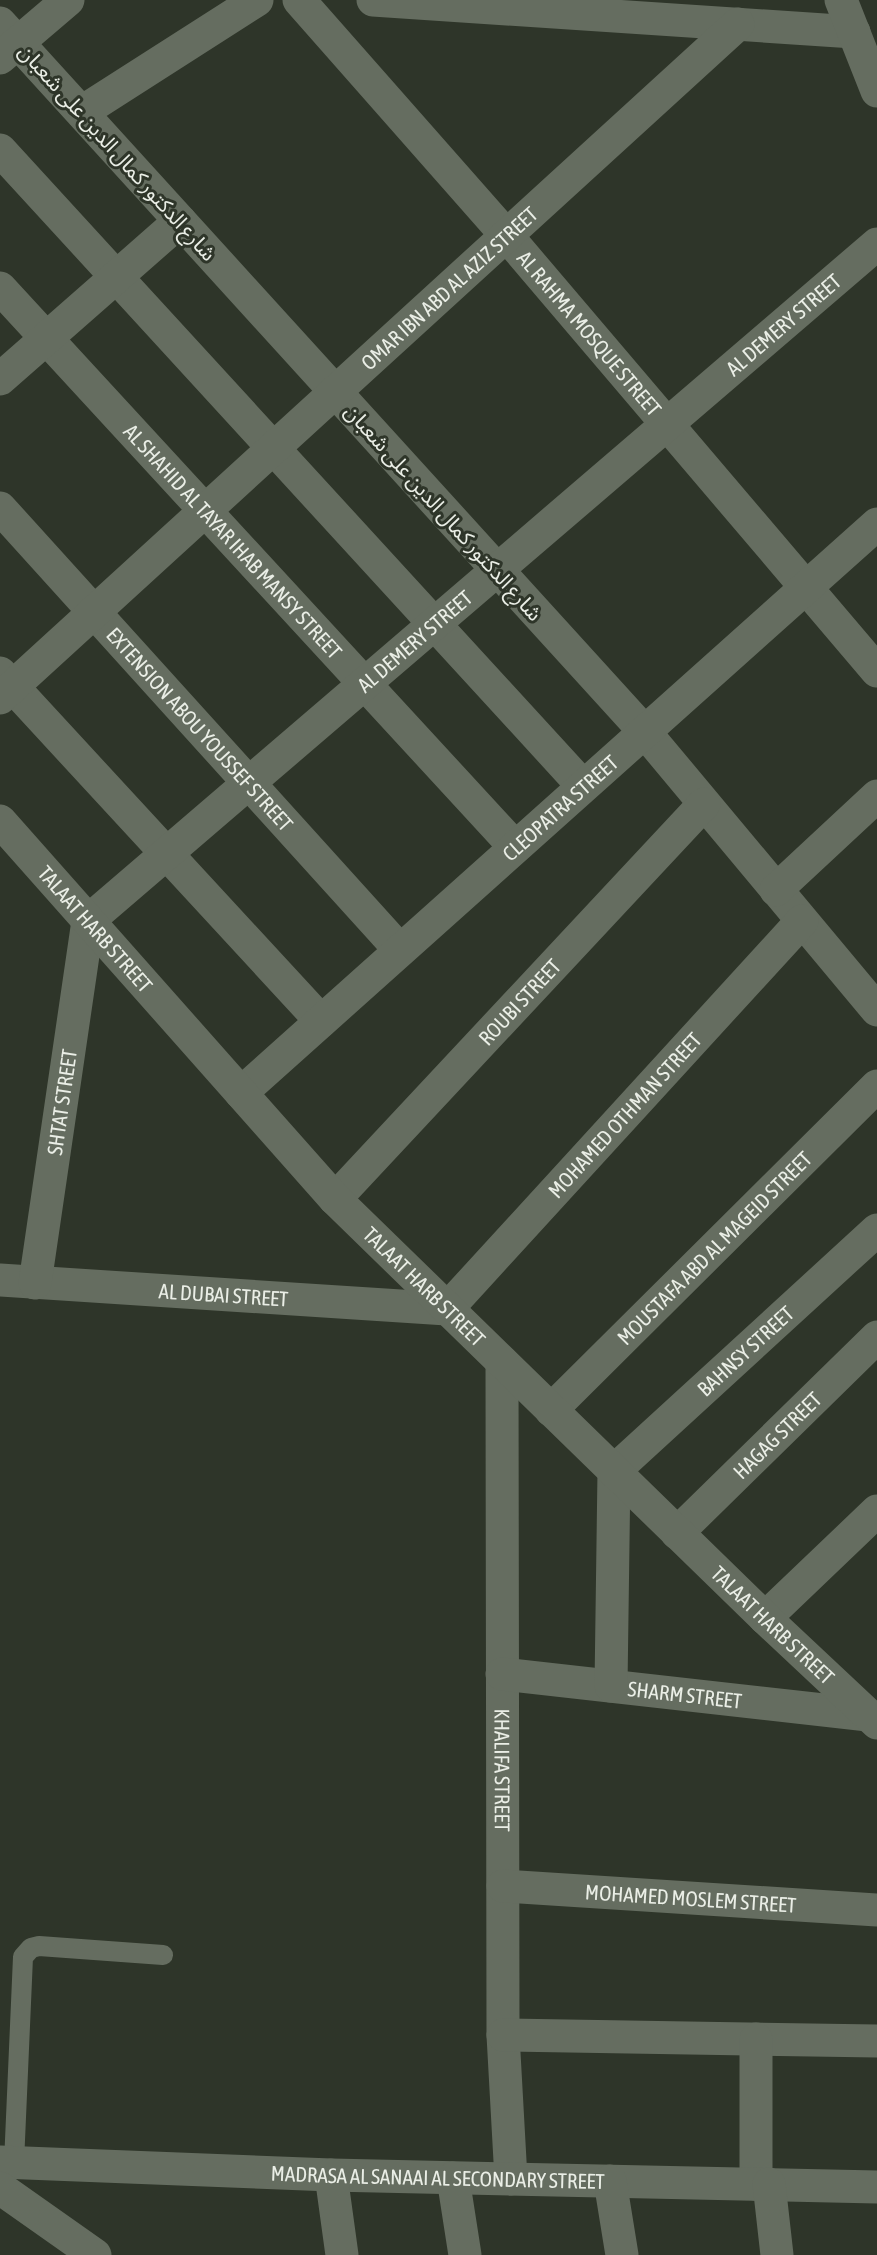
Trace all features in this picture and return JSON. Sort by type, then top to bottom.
[{"type":"street","points":[[6,41],[68,0]]},
{"type":"street","points":[[82,112],[257,0]]},
{"type":"street","name":"AL RAHMA MOSQUE STREET","points":[[299,0],[507,236],[877,671]]},
{"type":"street","points":[[373,0],[854,32]]},
{"type":"street","points":[[841,0],[877,91]]},
{"type":"street","name":"OMAR IBN ABD AL AZIZ STREET","points":[[4,686],[95,612],[738,24]]},
{"type":"street","name":"شارع الدكتور كمال الدين على شعبان","points":[[6,41],[82,112],[644,731],[802,921],[873,998]]},
{"type":"street","points":[[0,150],[583,786]]},
{"type":"street","points":[[0,379],[180,221]]},
{"type":"street","name":"AL DEMERY STREET","points":[[88,921],[877,244]]},
{"type":"street","name":"AL SHAHID AL TAYAR IHAB MANSY STREET","points":[[0,288],[515,847]]},
{"type":"street","name":"EXTENSION ABOU YOUSSEF STREET","points":[[0,508],[400,950]]},
{"type":"street","name":"CLEOPATRA STREET","points":[[241,1093],[877,524]]},
{"type":"street","points":[[4,686],[166,854],[321,1021]]},
{"type":"street","points":[[776,890],[877,796]]},
{"type":"street","name":"ROUBI STREET","points":[[335,1199],[704,804]]},
{"type":"street","name":"TALAAT HARB STREET","points":[[0,821],[335,1199],[677,1533],[873,1719]]},
{"type":"street","name":"SHTAT STREET","points":[[34,1283],[88,921]]},
{"type":"street","name":"MOHAMED OTHMAN STREET","points":[[447,1309],[802,921]]},
{"type":"street","name":"MOUSTAFA ABD AL MAGEID STREET","points":[[551,1410],[877,1086]]},
{"type":"street","name":"BAHNSY STREET","points":[[614,1471],[877,1230]]},
{"type":"street","name":"AL DUBAI STREET","points":[[0,1280],[447,1309]]},
{"type":"street","name":"HAGAG STREET","points":[[677,1533],[877,1337]]},
{"type":"street","name":"KHALIFA STREET","points":[[502,1362],[503,2035],[511,2179]]},
{"type":"street","points":[[611,1686],[614,1471]]},
{"type":"street","points":[[765,1618],[877,1511]]},
{"type":"street","name":"SHARM STREET","points":[[502,1674],[873,1719]]},
{"type":"street","name":"MOHAMED MOSLEM STREET","points":[[503,1886],[877,1910]]},
{"type":"street","points":[[503,2035],[877,2041]]},
{"type":"street","points":[[756,2039],[762,2184],[777,2255]]},
{"type":"street","points":[[331,2175],[342,2255]]},
{"type":"street","name":"MADRASA AL SANAAI AL SECONDARY STREET","points":[[6,2186],[331,2175],[877,2187]]},
{"type":"street","points":[[453,2178],[465,2255]]},
{"type":"street","points":[[610,2181],[621,2255]]},
{"type":"street","points":[[6,2186],[95,2255]]},
{"type":"lane","points":[[6,2186],[23,1957],[31,1948],[39,1946],[163,1955]]}]
